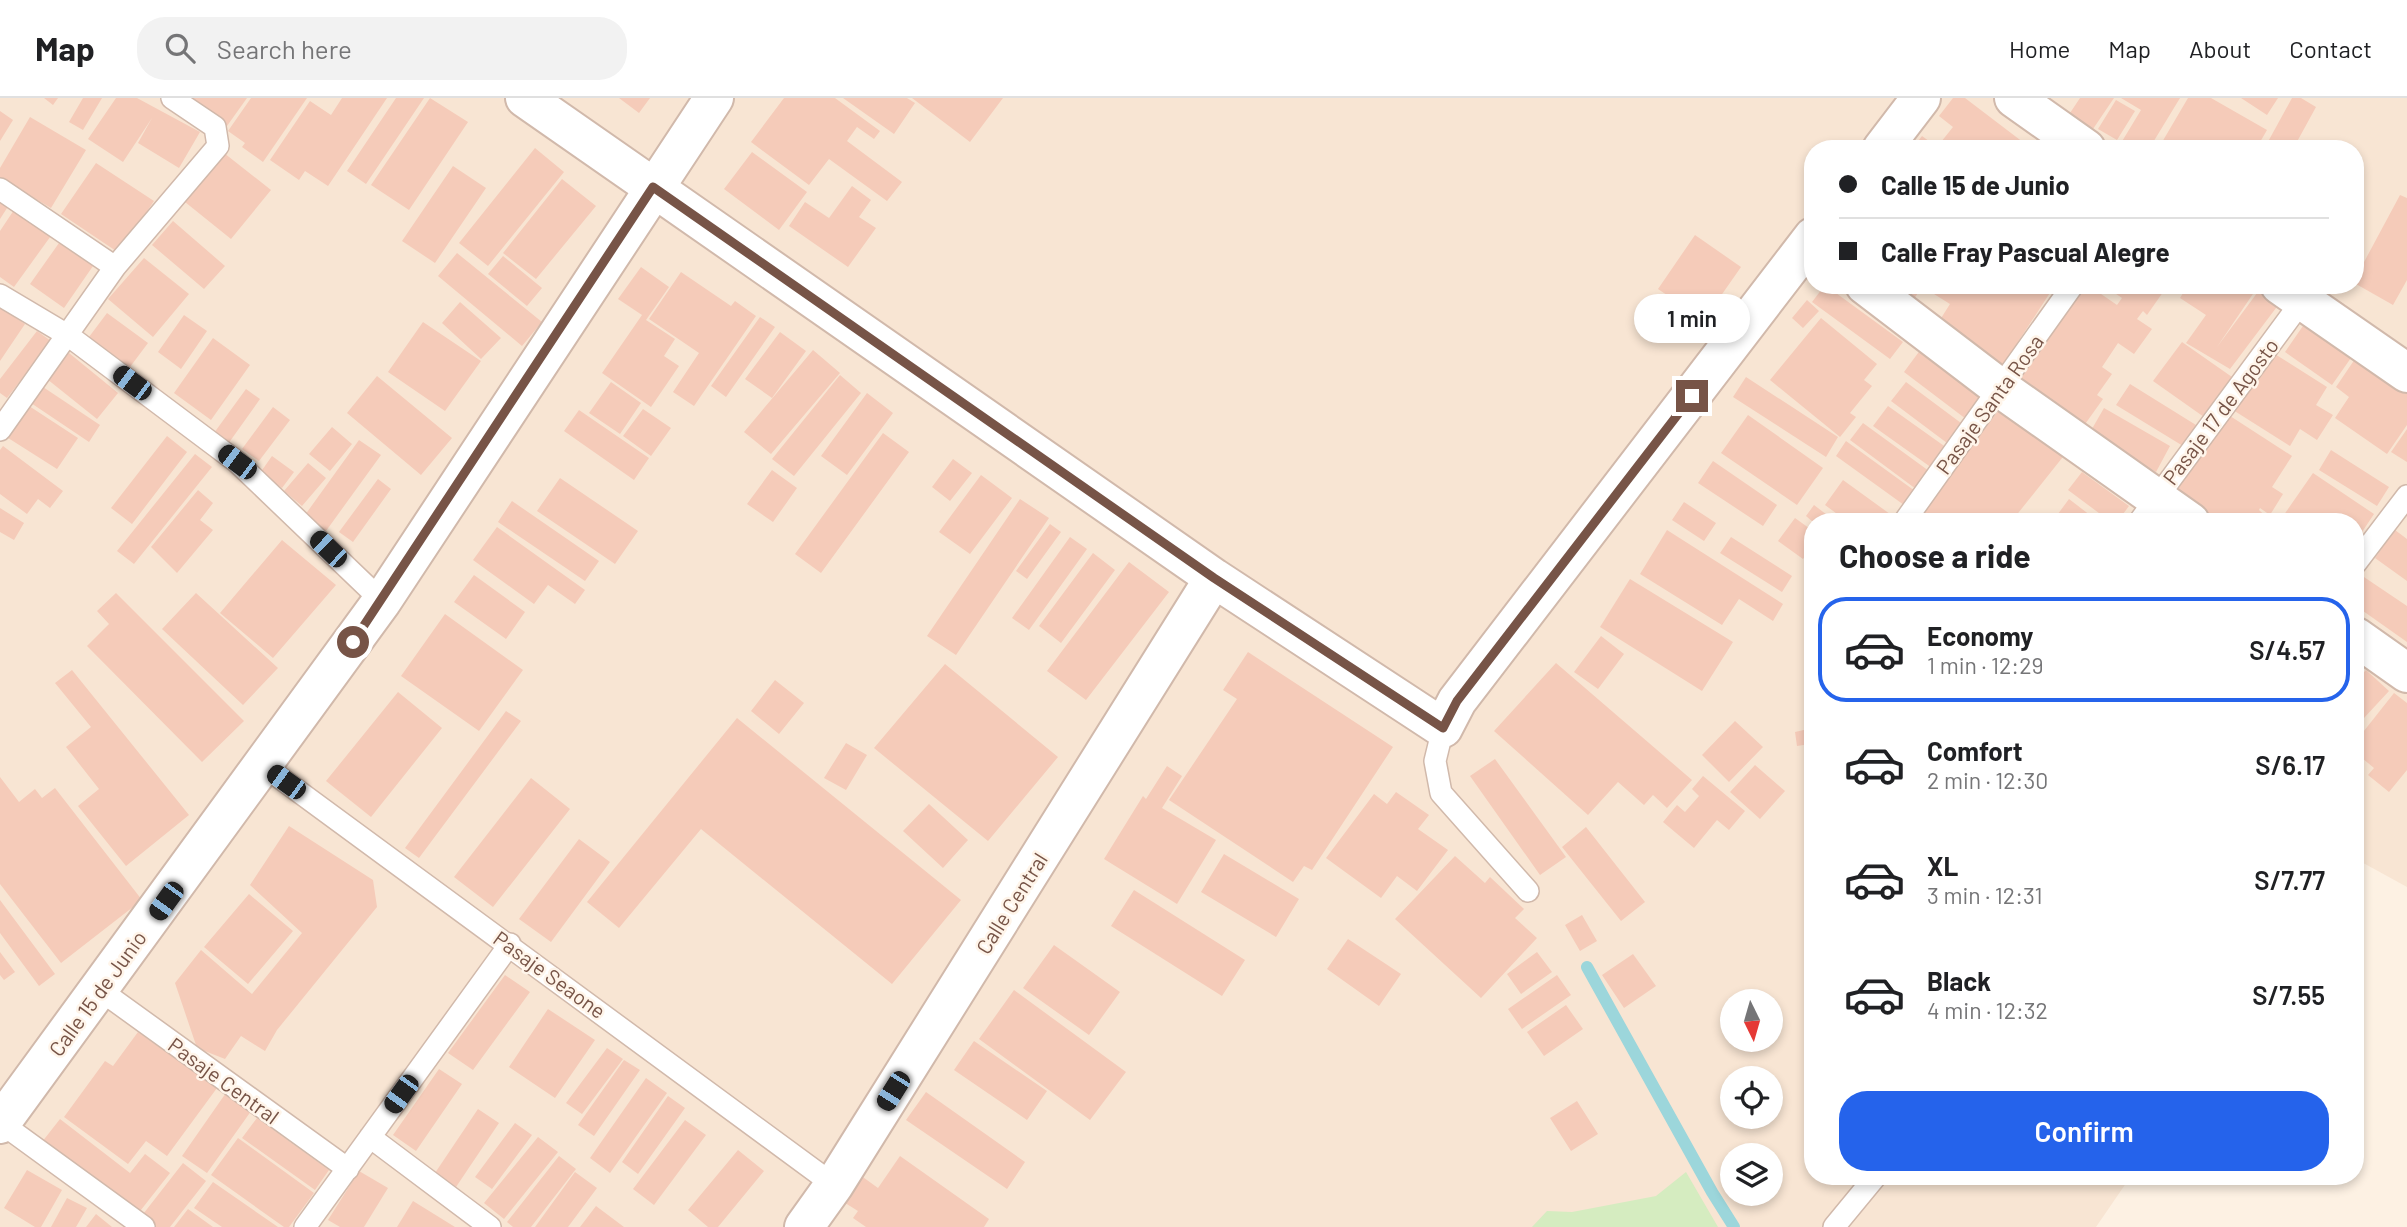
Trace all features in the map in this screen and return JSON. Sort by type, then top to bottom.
[{"type":"street","points":[[525,98],[1214,578],[1443,728],[1457,701],[1804,252]]},
{"type":"street","name":"Calle 15 de Junio","points":[[1,1124],[382,601],[714,98]]},
{"type":"street","points":[[1889,140],[1921,98]]},
{"type":"street","points":[[2014,98],[2073,140]]},
{"type":"street","points":[[1877,294],[2000,388],[2148,510]]},
{"type":"street","points":[[2292,294],[2407,373]]},
{"type":"street","name":"Calle Central","points":[[804,1227],[834,1185],[1214,578]]},
{"type":"street","points":[[2364,643],[2407,673]]},
{"type":"lane","points":[[0,429],[69,336],[115,267],[218,146],[215,128],[172,98]]},
{"type":"lane","points":[[0,189],[115,267]]},
{"type":"lane","name":"Pasaje Santa Rosa","points":[[1910,513],[2067,294]]},
{"type":"lane","name":"Pasaje 17 de Agosto","points":[[2148,510],[2290,294]]},
{"type":"lane","points":[[0,295],[69,336],[237,462],[382,601]]},
{"type":"lane","points":[[2364,553],[2407,496]]},
{"type":"lane","points":[[1443,728],[1435,761],[1441,793],[1528,891]]},
{"type":"lane","name":"Pasaje Seaone","points":[[264,766],[510,944],[834,1185]]},
{"type":"lane","points":[[305,1227],[510,944]]},
{"type":"lane","name":"Pasaje Central","points":[[100,990],[348,1169]]},
{"type":"lane","points":[[1,1124],[144,1227]]},
{"type":"lane","points":[[370,1137],[490,1227]]},
{"type":"lane","points":[[1834,1227],[1869,1185]]},
{"type":"shaded area","points":[[0,98],[2407,98],[2407,887],[2364,863],[2364,513],[1804,513],[1804,1185],[2125,1185],[2096,1227],[0,1227]]},
{"type":"green space","points":[[1686,1172],[1718,1227],[1532,1227],[1547,1211],[1572,1212],[1656,1196]]},
{"type":"building","points":[[44,98],[58,98],[53,105]]},
{"type":"building","points":[[83,98],[102,98],[83,130],[69,122]]},
{"type":"building","points":[[116,98],[137,98],[200,132],[179,168],[138,143],[152,118],[123,162],[88,139]]},
{"type":"building","points":[[187,98],[247,98],[227,126]]},
{"type":"building","points":[[251,98],[307,98],[263,162],[242,147],[245,143],[228,131]]},
{"type":"building","points":[[342,98],[387,98],[328,186],[305,171],[299,180],[270,160],[310,101],[331,115]]},
{"type":"building","points":[[396,98],[424,98],[366,184],[347,171]]},
{"type":"building","points":[[430,98],[468,122],[409,210],[371,185]]},
{"type":"building","points":[[619,98],[650,98],[639,113]]},
{"type":"building","points":[[784,98],[835,98],[880,131],[874,139],[857,127],[847,141],[902,182],[887,201],[829,159],[809,185],[751,142]]},
{"type":"building","points":[[843,98],[907,98],[915,103],[894,134]]},
{"type":"building","points":[[912,98],[1003,98],[970,142]]},
{"type":"building","points":[[1953,98],[1965,98],[2020,140],[1943,140],[1953,127],[1939,116]]},
{"type":"building","points":[[2080,98],[2114,98],[2093,129],[2070,113]]},
{"type":"building","points":[[2121,98],[2180,98],[2154,140],[2123,140],[2141,110]]},
{"type":"building","points":[[2188,98],[2211,98],[2267,130],[2261,140],[2163,140]]},
{"type":"building","points":[[2241,98],[2278,98],[2267,115]]},
{"type":"building","points":[[2292,98],[2301,98],[2316,107],[2298,140],[2269,140]]},
{"type":"building","points":[[2116,100],[2135,111],[2117,140],[2098,129]]},
{"type":"building","points":[[0,111],[13,120],[0,141]]},
{"type":"building","points":[[30,117],[86,150],[51,208],[0,178],[0,168]]},
{"type":"building","points":[[535,148],[564,172],[488,266],[459,243]]},
{"type":"building","points":[[752,152],[807,192],[779,230],[724,189]]},
{"type":"building","points":[[224,153],[271,190],[231,239],[185,202]]},
{"type":"building","points":[[96,163],[154,201],[119,253],[61,214]]},
{"type":"building","points":[[453,166],[486,188],[435,263],[402,241]]},
{"type":"building","points":[[562,179],[596,206],[536,279],[503,253]]},
{"type":"building","points":[[852,186],[871,200],[859,217],[876,228],[848,267],[789,226],[805,202],[829,218]]},
{"type":"building","points":[[2400,195],[2407,198],[2407,280],[2393,305],[2364,289],[2364,262]]},
{"type":"building","points":[[0,199],[9,205],[0,219]]},
{"type":"building","points":[[16,207],[53,233],[14,287],[0,277],[0,231]]},
{"type":"building","points":[[173,221],[225,266],[204,289],[152,245]]},
{"type":"building","points":[[1695,235],[1741,267],[1704,320],[1658,289]]},
{"type":"building","points":[[59,243],[93,266],[64,308],[30,284]]},
{"type":"building","points":[[457,253],[542,322],[522,346],[438,276]]},
{"type":"building","points":[[503,256],[542,288],[527,306],[488,274]]},
{"type":"building","points":[[144,258],[189,294],[153,337],[108,299]]},
{"type":"building","points":[[641,267],[669,287],[646,320],[675,339],[664,356],[679,366],[651,407],[602,373],[642,315],[618,299]]},
{"type":"building","points":[[681,272],[731,306],[735,301],[756,316],[694,406],[673,392],[699,353],[649,319]]},
{"type":"building","points":[[1818,294],[1837,294],[1903,342],[1890,359],[1812,302]]},
{"type":"building","points":[[1934,294],[2049,294],[2003,365],[1938,323],[1950,304]]},
{"type":"building","points":[[2076,294],[2101,294],[2117,305],[2122,298],[2116,294],[2162,294],[2147,315],[2143,311],[2137,319],[2152,329],[2134,354],[2118,343],[2102,367],[2112,374],[2097,395],[2103,399],[2083,427],[2016,381]]},
{"type":"building","points":[[2182,294],[2253,294],[2217,347],[2256,294],[2266,294],[2279,304],[2230,369],[2186,343],[2206,315],[2180,298]]},
{"type":"building","points":[[1807,300],[1819,311],[1803,328],[1792,318]]},
{"type":"building","points":[[460,302],[501,338],[481,359],[442,323]]},
{"type":"building","points":[[0,307],[25,324],[0,361]]},
{"type":"building","points":[[107,313],[148,343],[130,367],[89,337]]},
{"type":"building","points":[[184,315],[207,331],[181,369],[158,352]]},
{"type":"building","points":[[760,317],[775,327],[726,397],[711,386]]},
{"type":"building","points":[[1821,318],[1877,364],[1864,380],[1872,386],[1850,413],[1856,417],[1840,437],[1770,380]]},
{"type":"building","points":[[423,322],[481,361],[445,411],[388,372]]},
{"type":"building","points":[[2305,323],[2353,355],[2332,385],[2285,352]]},
{"type":"building","points":[[37,331],[51,341],[7,398],[0,393],[0,379]]},
{"type":"building","points":[[780,332],[806,351],[772,398],[745,379]]},
{"type":"building","points":[[213,338],[250,365],[211,420],[174,393]]},
{"type":"building","points":[[2182,342],[2232,377],[2204,417],[2153,381]]},
{"type":"building","points":[[1921,349],[1984,396],[1966,419],[1904,372]]},
{"type":"building","points":[[813,350],[840,373],[771,454],[744,432]]},
{"type":"building","points":[[2270,351],[2327,387],[2316,405],[2333,415],[2317,440],[2300,429],[2290,446],[2233,410]]},
{"type":"building","points":[[69,353],[118,393],[97,419],[47,379]]},
{"type":"building","points":[[2357,356],[2407,383],[2407,425],[2387,454],[2335,418],[2349,397],[2336,387]]},
{"type":"building","points":[[840,375],[861,393],[794,476],[772,459]]},
{"type":"building","points":[[377,376],[452,438],[421,475],[347,413]]},
{"type":"building","points":[[1746,377],[1838,437],[1826,457],[1733,397]]},
{"type":"building","points":[[611,382],[641,403],[620,434],[589,413]]},
{"type":"building","points":[[1906,382],[1961,423],[1947,443],[1891,401]]},
{"type":"building","points":[[2130,384],[2196,425],[2183,446],[2116,405]]},
{"type":"building","points":[[40,385],[100,425],[89,442],[28,401]]},
{"type":"building","points":[[246,389],[260,399],[228,444],[214,433]]},
{"type":"building","points":[[867,393],[893,413],[847,475],[821,456]]},
{"type":"building","points":[[26,404],[78,438],[57,469],[5,436]]},
{"type":"building","points":[[2004,404],[2066,453],[2018,513],[1916,513]]},
{"type":"building","points":[[1888,406],[1947,448],[1932,468],[1873,426]]},
{"type":"building","points":[[273,407],[290,420],[259,461],[242,449]]},
{"type":"building","points":[[2104,408],[2170,446],[2156,472],[2089,434]]},
{"type":"building","points":[[643,409],[671,428],[651,456],[623,436]]},
{"type":"building","points":[[579,410],[649,458],[634,480],[564,431]]},
{"type":"building","points":[[2227,414],[2292,456],[2272,487],[2283,494],[2271,513],[2260,508],[2262,513],[2196,513],[2172,498]]},
{"type":"building","points":[[1748,415],[1823,468],[1797,505],[1721,453]]},
{"type":"building","points":[[1863,423],[1929,471],[1916,489],[1850,440]]},
{"type":"building","points":[[332,427],[352,444],[330,471],[309,454]]},
{"type":"building","points":[[2407,429],[2407,462],[2391,452]]},
{"type":"building","points":[[883,433],[909,452],[821,573],[795,554]]},
{"type":"building","points":[[167,436],[187,452],[132,524],[111,508]]},
{"type":"building","points":[[359,440],[381,455],[326,531],[305,515]]},
{"type":"building","points":[[1846,441],[1915,491],[1904,505],[1836,456]]},
{"type":"building","points":[[3,446],[63,491],[50,508],[38,499],[27,514],[0,494],[0,450]]},
{"type":"building","points":[[2331,450],[2389,487],[2377,506],[2319,470]]},
{"type":"building","points":[[195,454],[212,467],[134,564],[117,551]]},
{"type":"building","points":[[272,456],[294,472],[282,488],[260,473]]},
{"type":"building","points":[[953,459],[972,473],[950,501],[932,487]]},
{"type":"building","points":[[1713,461],[1777,505],[1763,526],[1698,483]]},
{"type":"building","points":[[308,463],[326,478],[302,506],[284,491]]},
{"type":"building","points":[[772,470],[797,488],[773,522],[747,504]]},
{"type":"building","points":[[2082,472],[2129,506],[2124,513],[2099,513],[2068,490]]},
{"type":"building","points":[[2313,473],[2374,514],[2364,529],[2364,513],[2285,513]]},
{"type":"building","points":[[981,475],[1012,498],[970,554],[939,532]]},
{"type":"building","points":[[560,478],[638,531],[615,564],[537,511]]},
{"type":"building","points":[[378,479],[391,489],[353,542],[339,532]]},
{"type":"building","points":[[1843,480],[1889,513],[1836,513],[1825,505]]},
{"type":"building","points":[[198,490],[213,503],[200,520],[213,530],[177,573],[151,547]]},
{"type":"building","points":[[1020,499],[1049,518],[956,655],[927,636]]},
{"type":"building","points":[[2069,499],[2087,513],[2059,513]]},
{"type":"building","points":[[512,501],[599,561],[585,581],[498,522]]},
{"type":"building","points":[[1684,502],[1716,523],[1704,541],[1672,520]]},
{"type":"building","points":[[1814,505],[1824,513],[1808,513]]},
{"type":"building","points":[[0,508],[24,523],[14,540],[0,532]]},
{"type":"building","points":[[1795,518],[1804,524],[1804,558],[1803,559],[1778,541]]},
{"type":"building","points":[[1050,524],[1061,532],[1027,579],[1016,571]]},
{"type":"building","points":[[497,527],[585,590],[575,604],[548,585],[534,604],[473,560]]},
{"type":"building","points":[[1667,530],[1783,604],[1773,621],[1739,599],[1722,625],[1640,574]]},
{"type":"building","points":[[2395,530],[2407,539],[2407,581],[2375,558]]},
{"type":"building","points":[[1070,537],[1087,549],[1029,630],[1012,618]]},
{"type":"building","points":[[1731,537],[1792,576],[1782,592],[1720,553]]},
{"type":"building","points":[[282,540],[336,585],[273,658],[220,613]]},
{"type":"building","points":[[1093,553],[1115,570],[1061,643],[1039,626]]},
{"type":"building","points":[[1129,562],[1169,592],[1086,700],[1047,671]]},
{"type":"building","points":[[474,575],[525,612],[506,639],[454,602]]},
{"type":"building","points":[[2364,577],[2407,606],[2407,642],[2364,612]]},
{"type":"building","points":[[1630,579],[1733,642],[1702,691],[1600,627]]},
{"type":"building","points":[[116,593],[244,721],[202,762],[87,646],[109,624],[97,611]]},
{"type":"building","points":[[196,593],[278,668],[243,705],[162,629]]},
{"type":"building","points":[[445,614],[523,670],[479,731],[401,676]]},
{"type":"building","points":[[1601,636],[1624,654],[1598,689],[1574,672]]},
{"type":"building","points":[[1248,652],[1393,747],[1312,870],[1304,866],[1293,882],[1169,800],[1237,699],[1223,690]]},
{"type":"building","points":[[1556,663],[1692,780],[1667,808],[1653,795],[1644,805],[1618,782],[1588,815],[1494,731]]},
{"type":"building","points":[[945,664],[1058,757],[988,841],[874,748]]},
{"type":"building","points":[[72,670],[189,815],[126,866],[78,806],[99,789],[66,747],[91,727],[55,683]]},
{"type":"building","points":[[2366,670],[2389,691],[2364,718]]},
{"type":"building","points":[[775,680],[804,703],[779,734],[751,711]]},
{"type":"building","points":[[398,692],[442,728],[371,817],[326,781]]},
{"type":"building","points":[[2394,693],[2407,703],[2407,770],[2389,792],[2368,775],[2374,768],[2364,760],[2364,731]]},
{"type":"building","points":[[506,711],[521,721],[419,858],[405,848]]},
{"type":"building","points":[[737,718],[961,900],[892,984],[701,829],[619,928],[587,902]]},
{"type":"building","points":[[1735,721],[1763,747],[1729,782],[1702,755]]},
{"type":"building","points":[[1804,730],[1804,745],[1797,746],[1795,732]]},
{"type":"building","points":[[846,743],[867,755],[846,790],[824,778]]},
{"type":"building","points":[[1495,759],[1566,857],[1540,875],[1470,776]]},
{"type":"building","points":[[1755,765],[1785,791],[1760,819],[1730,792]]},
{"type":"building","points":[[1167,766],[1182,776],[1162,808],[1216,840],[1177,904],[1104,859],[1143,796],[1146,799]]},
{"type":"building","points":[[1703,776],[1745,811],[1729,830],[1717,820],[1694,848],[1663,822],[1677,805],[1685,812],[1699,796],[1692,789]]},
{"type":"building","points":[[0,777],[19,802],[35,789],[42,798],[55,788],[142,900],[61,963],[0,884]]},
{"type":"building","points":[[531,778],[570,809],[493,907],[454,877]]},
{"type":"building","points":[[1396,792],[1429,815],[1418,829],[1448,850],[1417,891],[1397,876],[1381,898],[1326,858],[1374,794],[1387,804]]},
{"type":"building","points":[[929,804],[968,840],[943,868],[903,831]]},
{"type":"building","points":[[289,826],[373,880],[377,907],[277,1030],[265,1051],[241,1036],[225,1059],[197,1048],[175,983],[201,950],[252,994],[302,933],[250,885]]},
{"type":"building","points":[[1586,827],[1645,902],[1621,921],[1562,847]]},
{"type":"building","points":[[579,839],[610,862],[551,942],[519,919]]},
{"type":"building","points":[[1224,854],[1299,899],[1276,937],[1201,892]]},
{"type":"building","points":[[1455,856],[1485,883],[1490,877],[1524,909],[1515,918],[1537,938],[1481,998],[1395,919]]},
{"type":"building","points":[[1134,890],[1245,960],[1222,996],[1111,926]]},
{"type":"building","points":[[249,894],[293,931],[248,984],[204,947]]},
{"type":"building","points":[[0,900],[55,974],[39,986],[0,933]]},
{"type":"building","points":[[1582,915],[1597,941],[1580,951],[1565,925]]},
{"type":"building","points":[[1348,939],[1401,974],[1379,1006],[1327,969]]},
{"type":"building","points":[[1054,945],[1120,992],[1089,1035],[1023,988]]},
{"type":"building","points":[[0,952],[15,972],[4,980],[0,975]]},
{"type":"building","points":[[1537,952],[1552,972],[1521,994],[1507,974]]},
{"type":"building","points":[[1633,954],[1656,986],[1624,1008],[1602,975]]},
{"type":"building","points":[[505,975],[530,992],[473,1070],[448,1053]]},
{"type":"building","points":[[1557,975],[1571,995],[1522,1029],[1508,1009]]},
{"type":"building","points":[[1014,990],[1126,1072],[1090,1120],[979,1039]]},
{"type":"building","points":[[1566,1005],[1583,1029],[1544,1056],[1527,1032]]},
{"type":"building","points":[[548,1009],[595,1040],[555,1098],[509,1067]]},
{"type":"building","points":[[138,1032],[217,1088],[167,1156],[146,1141],[128,1164],[64,1117],[105,1061],[113,1066]]},
{"type":"building","points":[[974,1041],[1047,1091],[1027,1120],[954,1070]]},
{"type":"building","points":[[607,1048],[623,1059],[582,1114],[566,1103]]},
{"type":"building","points":[[624,1060],[640,1070],[594,1136],[578,1125]]},
{"type":"building","points":[[439,1069],[462,1084],[416,1151],[393,1135]]},
{"type":"building","points":[[646,1078],[667,1093],[610,1173],[590,1158]]},
{"type":"building","points":[[228,1090],[254,1107],[207,1173],[182,1156]]},
{"type":"building","points":[[926,1092],[1025,1162],[1007,1189],[906,1120]]},
{"type":"building","points":[[668,1096],[685,1108],[638,1174],[622,1162]]},
{"type":"building","points":[[1577,1101],[1598,1134],[1571,1151],[1550,1118]]},
{"type":"building","points":[[478,1109],[499,1123],[456,1187],[435,1173]]},
{"type":"building","points":[[257,1118],[329,1170],[315,1190],[242,1138]]},
{"type":"building","points":[[60,1119],[130,1173],[145,1154],[170,1173],[137,1215],[42,1142]]},
{"type":"building","points":[[685,1120],[706,1135],[654,1205],[633,1189]]},
{"type":"building","points":[[515,1123],[532,1135],[492,1189],[475,1177]]},
{"type":"building","points":[[538,1137],[558,1152],[504,1219],[484,1203]]},
{"type":"building","points":[[238,1138],[314,1193],[289,1227],[284,1227],[211,1175]]},
{"type":"building","points":[[738,1150],[764,1171],[718,1227],[708,1227],[688,1210]]},
{"type":"building","points":[[559,1156],[576,1169],[531,1227],[513,1227],[507,1222]]},
{"type":"building","points":[[900,1156],[989,1219],[984,1227],[866,1227],[853,1218],[858,1211],[842,1201],[860,1175],[878,1188]]},
{"type":"building","points":[[183,1163],[206,1181],[170,1227],[151,1227],[140,1218]]},
{"type":"building","points":[[27,1170],[62,1190],[41,1227],[35,1227],[4,1208]]},
{"type":"building","points":[[359,1171],[388,1188],[364,1227],[340,1227],[328,1220]]},
{"type":"building","points":[[575,1172],[597,1188],[568,1227],[535,1227]]},
{"type":"building","points":[[213,1182],[278,1227],[222,1227],[194,1208]]},
{"type":"building","points":[[67,1198],[87,1208],[76,1227],[51,1227]]},
{"type":"building","points":[[413,1201],[455,1227],[397,1227]]},
{"type":"building","points":[[596,1206],[624,1227],[580,1227]]},
{"type":"building","points":[[188,1209],[213,1227],[174,1227]]},
{"type":"building","points":[[96,1214],[112,1227],[86,1227]]},
{"type":"waterway","points":[[1587,967],[1734,1227]]},
{"type":"route","points":[[353,642],[653,187],[1214,578],[1443,728],[1457,701],[1692,396]]}]
